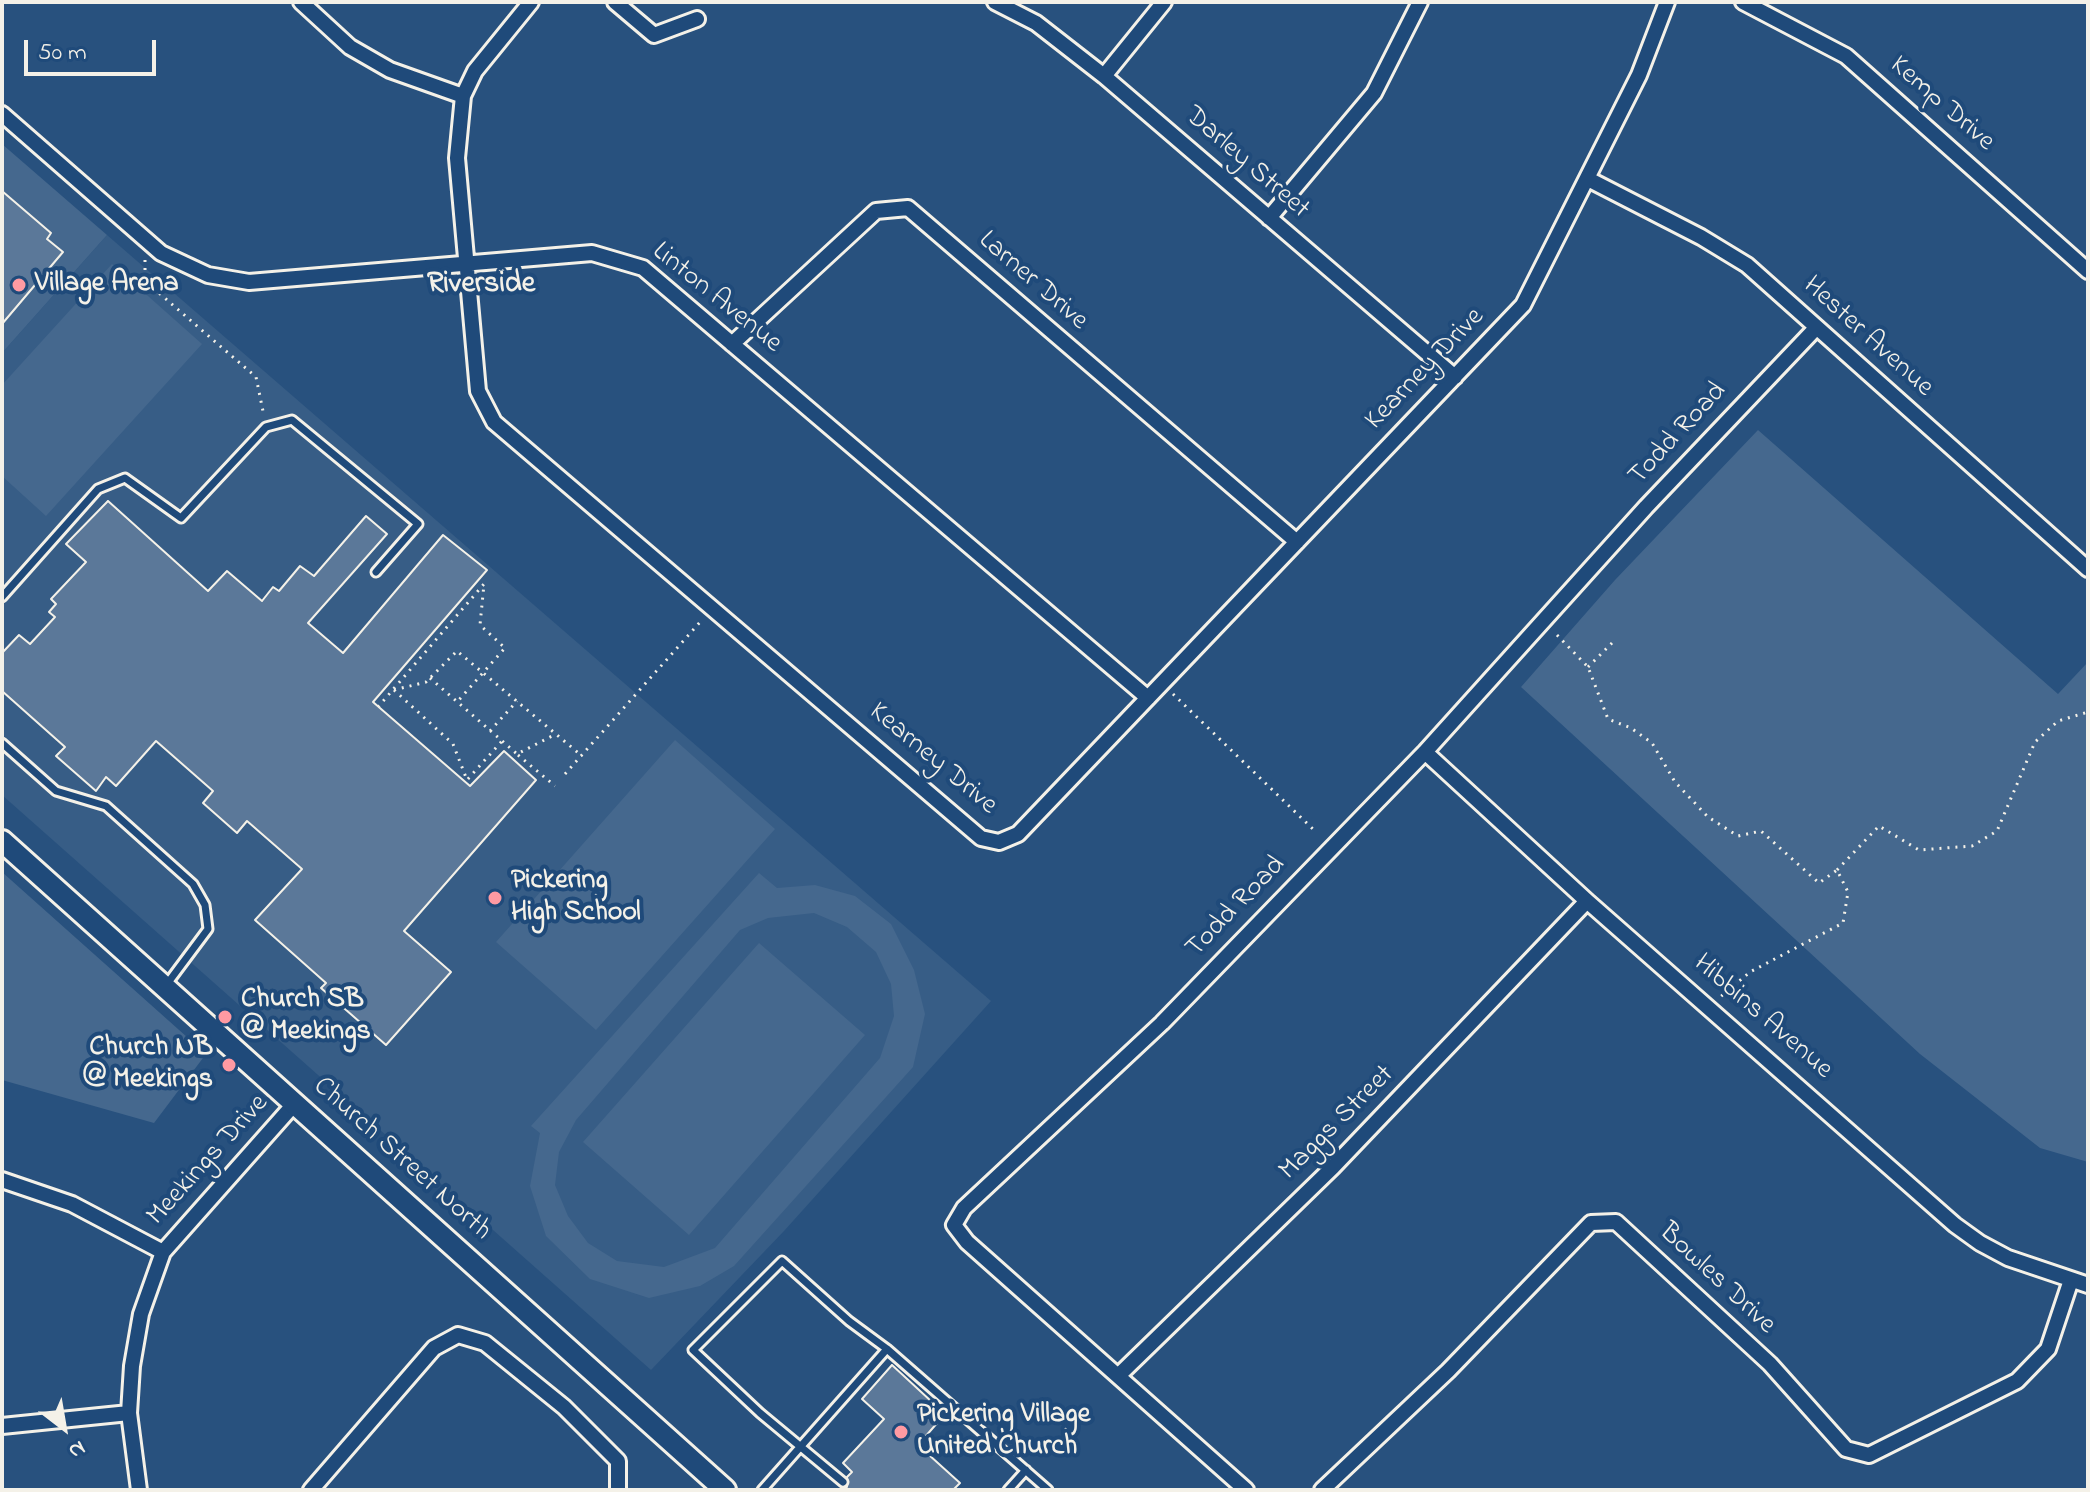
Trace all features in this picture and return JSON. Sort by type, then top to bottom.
[{"type":"street","points":[[301,2],[350,47],[390,70],[463,96]]},
{"type":"street","name":"Kearney Drive","points":[[531,2],[475,71],[463,96],[457,158],[478,391],[494,422],[981,838],[999,842],[1018,834],[1523,305],[1639,75],[1667,2]]},
{"type":"street","points":[[615,2],[654,35],[697,19]]},
{"type":"street","name":"Darley Street","points":[[995,2],[1036,23],[1104,76],[1455,377]]},
{"type":"street","points":[[1104,76],[1164,2]]},
{"type":"street","points":[[1269,218],[1374,93],[1420,2]]},
{"type":"street","name":"Kemp Drive","points":[[1743,2],[1846,56],[2088,271]]},
{"type":"street","name":"Linton Avenue","points":[[2,114],[161,253],[208,275],[249,282],[468,261],[592,253],[643,268],[1148,698]]},
{"type":"street","name":"Hester Avenue","points":[[1588,179],[1701,237],[1747,265],[2088,569]]},
{"type":"street","name":"Larner Drive","points":[[732,344],[876,211],[908,208],[1297,542]]},
{"type":"street","name":"Todd Road","points":[[1246,1490],[967,1242],[954,1225],[964,1208],[1162,1023],[1425,752],[1636,518],[1816,328]]},
{"type":"street","name":"Hibbins Avenue","points":[[1425,752],[1587,901],[1980,1243],[2008,1258],[2088,1285]]},
{"type":"street","name":"Church Street North","points":[[2,841],[296,1102],[584,1367],[725,1490]]},
{"type":"street","name":"Maggs Street","points":[[1119,1375],[1344,1157],[1587,901]]},
{"type":"street","name":"Meekings Drive","points":[[139,1490],[129,1413],[141,1314],[163,1252],[296,1102]]},
{"type":"street","points":[[2,1180],[72,1204],[163,1252]]},
{"type":"street","name":"Bowles Drive","points":[[1322,1490],[1448,1371],[1591,1223],[1616,1222],[1770,1364],[1846,1449],[1869,1455],[2017,1381],[2048,1349],[2071,1280]]},
{"type":"street","points":[[311,1490],[434,1348],[458,1335],[485,1343],[564,1407],[618,1461],[618,1490]]},
{"type":"street","points":[[2,1426],[129,1413]]},
{"type":"lane","points":[[2,597],[98,489],[125,478],[181,518],[266,427],[292,420],[418,524],[376,572]]},
{"type":"lane","points":[[2,743],[56,791],[106,806],[193,884],[205,905],[208,929],[166,986]]},
{"type":"lane","points":[[843,1482],[798,1446],[693,1350],[782,1261],[1048,1490]]},
{"type":"lane","points":[[762,1490],[887,1349]]},
{"type":"lane","points":[[1008,1490],[1026,1470]]},
{"type":"path","points":[[145,260],[145,281],[256,377],[266,427]]},
{"type":"path","points":[[378,707],[484,584],[480,625],[505,648],[457,702]]},
{"type":"path","points":[[565,774],[713,608]]},
{"type":"path","points":[[1557,635],[1588,667],[1608,719],[1631,728],[1652,743],[1675,782],[1708,817],[1738,836],[1761,831],[1819,883],[1837,870],[1879,826],[1919,850],[1972,846],[1997,831],[2035,742],[2058,721],[2088,712]]},
{"type":"path","points":[[1588,667],[1612,643]]},
{"type":"path","points":[[394,690],[430,678],[457,651],[582,756]]},
{"type":"path","points":[[430,678],[555,786]]},
{"type":"path","points":[[1161,684],[1316,832]]},
{"type":"path","points":[[394,690],[453,744],[467,780],[502,741]]},
{"type":"path","points":[[490,731],[517,701]]},
{"type":"path","points":[[517,754],[556,734]]},
{"type":"path","points":[[1710,1005],[1750,972],[1843,923],[1848,892],[1837,870]]},
{"type":"shaded area","points":[[2,144],[107,235],[2,353]]},
{"type":"shaded area","name":"Pickering High School","points":[[107,235],[991,1001],[784,1231],[651,1370],[2,795],[2,353]]},
{"type":"shaded area","points":[[112,264],[202,344],[46,516],[2,476],[2,385]]},
{"type":"shaded area","points":[[1758,430],[2058,694],[2088,662],[2088,1162],[2040,1148],[1920,1054],[1521,687],[1615,580]]},
{"type":"shaded area","points":[[675,740],[775,829],[596,1030],[496,942]]},
{"type":"shaded area","points":[[2,872],[206,1054],[154,1123],[2,1080]]},
{"type":"shaded area","points":[[759,873],[777,888],[815,885],[855,896],[891,924],[914,970],[925,1014],[913,1067],[734,1266],[700,1286],[649,1298],[590,1279],[546,1236],[530,1186],[540,1133],[531,1126]],"holes":[[[814,913],[847,927],[876,952],[891,984],[894,1016],[880,1058],[715,1248],[664,1267],[617,1261],[588,1243],[568,1216],[555,1185],[559,1152],[576,1120],[740,930],[768,918]]]},
{"type":"shaded area","points":[[759,943],[865,1035],[689,1235],[583,1142]]},
{"type":"building","name":"Village Arena","points":[[2,191],[51,233],[47,239],[63,252],[2,324]]},
{"type":"building","points":[[108,501],[208,591],[227,571],[262,601],[273,587],[279,591],[300,566],[314,576],[366,516],[387,534],[308,623],[343,653],[443,535],[487,570],[373,702],[470,786],[504,751],[536,780],[404,931],[451,972],[386,1045],[321,988],[326,983],[255,920],[302,869],[247,821],[237,833],[203,803],[213,791],[156,741],[116,786],[106,777],[96,791],[56,756],[65,747],[2,691],[2,653],[19,635],[30,644],[55,617],[49,612],[56,604],[51,599],[86,562],[66,544]]},
{"type":"building","name":"Pickering Village United Church","points":[[892,1365],[945,1414],[918,1445],[960,1483],[953,1490],[836,1490],[847,1487],[847,1477],[852,1472],[843,1463],[884,1419],[862,1399]]},
{"type":"place","name":"Village Arena","points":[[19,285]]},
{"type":"place","name":"Pickering High School","points":[[495,898]]},
{"type":"place","name":"Church SB @ Meekings","points":[[225,1017]]},
{"type":"place","name":"Church NB @ Meekings","points":[[229,1065]]},
{"type":"place","name":"Pickering Village United Church","points":[[901,1432]]},
{"type":"district","name":"Riverside","points":[[481,286]]}]
